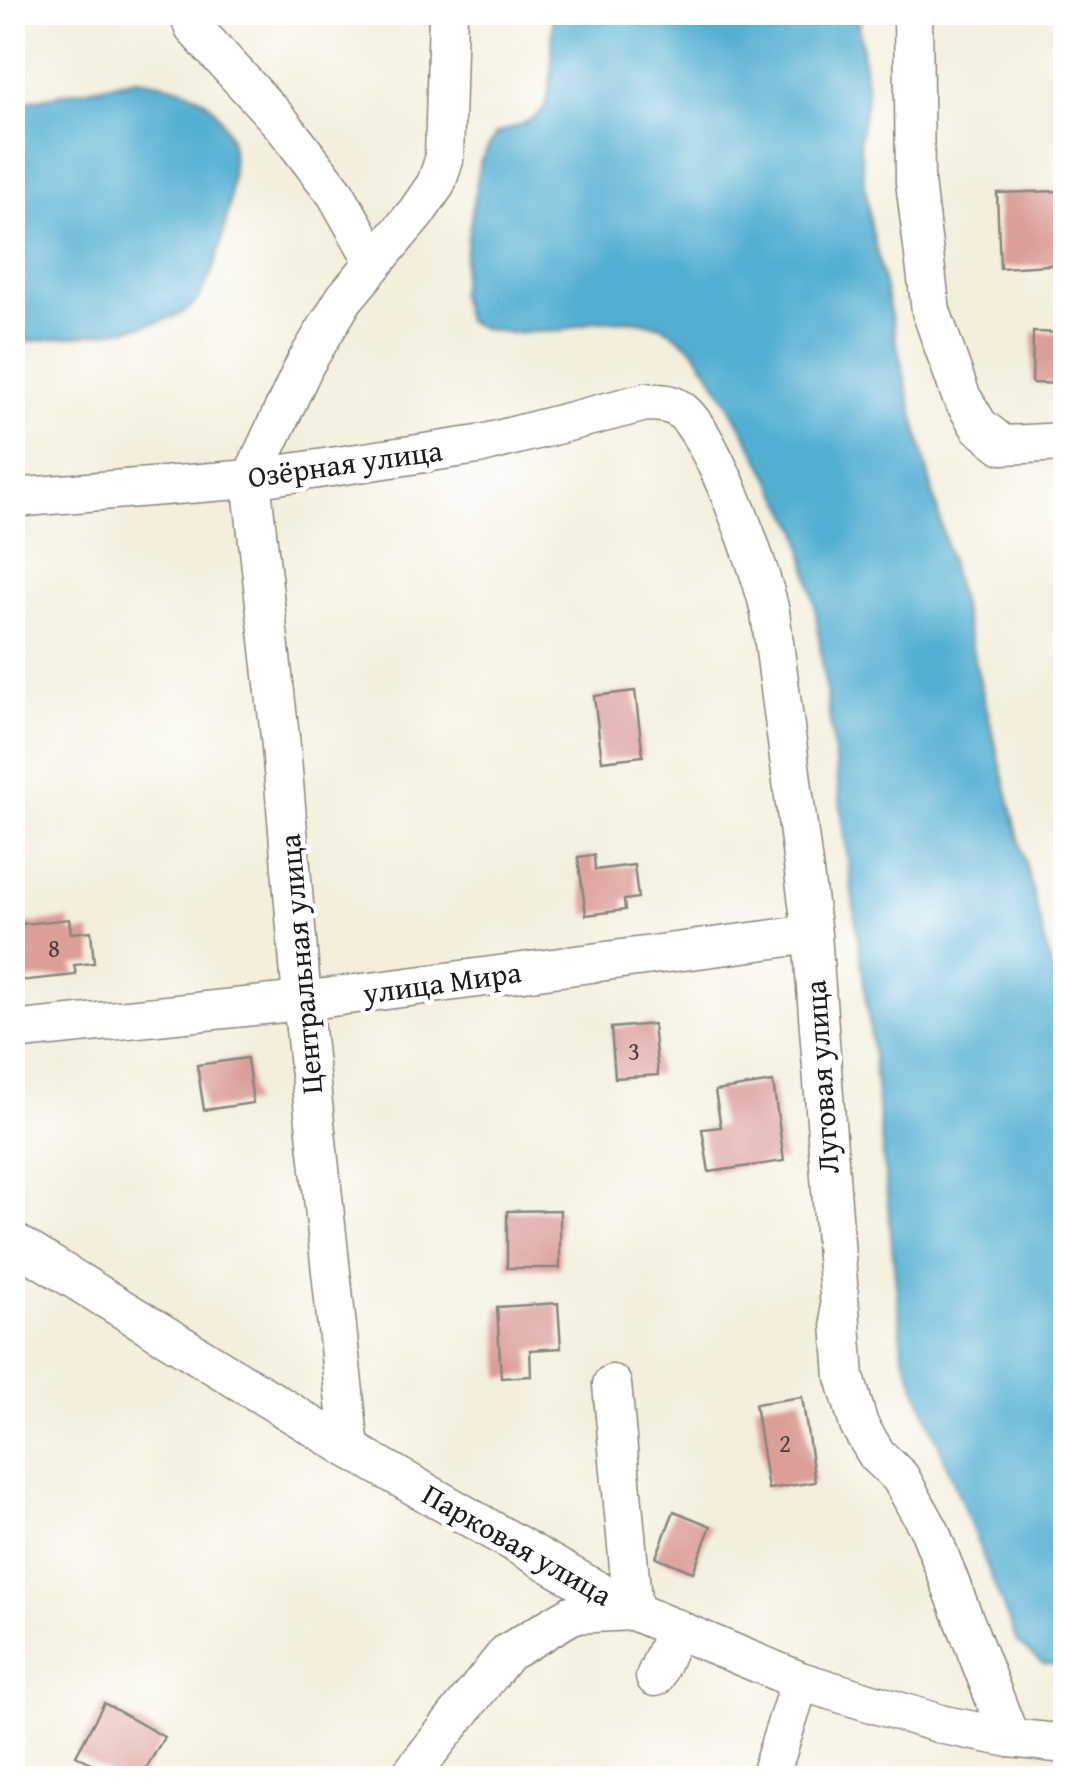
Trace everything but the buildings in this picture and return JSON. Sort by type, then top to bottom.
[{"type":"street","points":[[188,12],[194,28],[282,124],[336,194],[374,261]]},
{"type":"street","points":[[251,478],[304,364],[344,299],[436,184],[444,160],[448,12]]},
{"type":"street","points":[[912,12],[915,182],[932,311],[961,396],[980,426],[1004,445],[1066,442]]},
{"type":"street","name":"Озёрная улица","points":[[12,498],[251,478],[478,445],[646,402],[672,404]]},
{"type":"street","name":"Луговая улица","points":[[672,404],[701,433],[762,574],[770,612],[812,934],[845,1377],[859,1425],[877,1454],[900,1477],[930,1531],[1039,1751]]},
{"type":"street","name":"Центральная улица","points":[[251,478],[282,746],[302,1001],[350,1449]]},
{"type":"street","name":"улица Мира","points":[[12,1032],[302,1001],[812,934]]},
{"type":"street","name":"Парковая улица","points":[[12,1241],[350,1449],[634,1611],[800,1682],[1039,1751]]},
{"type":"street","points":[[408,1778],[506,1652],[573,1614],[634,1611],[612,1384]]},
{"type":"street","points":[[656,1678],[676,1628]]},
{"type":"street","points":[[770,1778],[800,1682]]},
{"type":"water","points":[[552,13],[858,13],[867,95],[859,142],[871,226],[907,388],[1065,1023],[1065,1666],[1042,1663],[1017,1642],[903,1354],[872,1046],[815,606],[799,530],[694,349],[663,326],[632,320],[594,321],[561,331],[511,333],[482,328],[465,320],[459,294],[480,162],[496,134],[529,121],[544,106],[552,66]]},
{"type":"water","points":[[137,79],[193,93],[216,111],[228,134],[232,181],[225,228],[211,274],[192,306],[159,322],[13,343],[13,104]]}]
